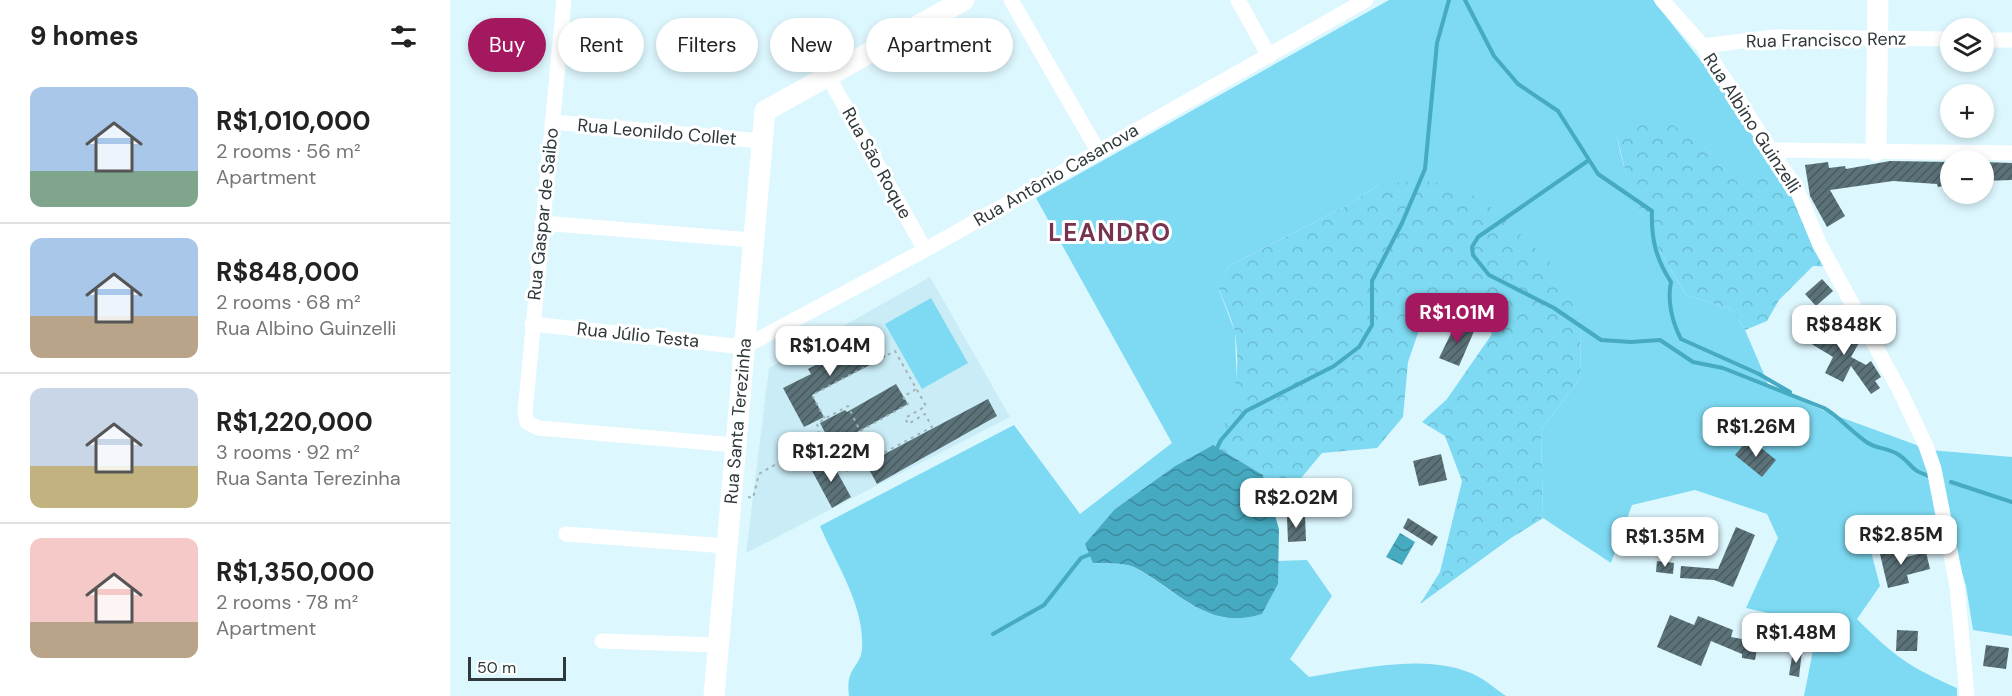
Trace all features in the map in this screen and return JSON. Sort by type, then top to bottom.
[{"type":"street","name":"Rua Gaspar de Saibo","points":[[564,0],[525,413],[531,426],[735,446]]},
{"type":"street","points":[[828,76],[964,0]]},
{"type":"street","points":[[1011,0],[1098,151]]},
{"type":"street","points":[[1238,0],[1269,56]]},
{"type":"street","name":"Rua Antônio Casanova","points":[[744,347],[925,250],[1366,0]]},
{"type":"street","name":"Rua Albino Guinzelli","points":[[1662,0],[1703,46],[1797,190],[1820,245],[1901,393],[1926,446],[1934,469],[1957,586],[1967,696]]},
{"type":"street","points":[[1876,151],[1878,0]]},
{"type":"street","name":"Rua Francisco Renz","points":[[1703,46],[1774,37],[1940,39]]},
{"type":"street","points":[[1994,40],[2012,40]]},
{"type":"street","name":"Rua Santa Terezinha","points":[[714,696],[765,111],[828,76]]},
{"type":"street","name":"Rua São Roque","points":[[828,76],[925,250]]},
{"type":"street","name":"Rua Leonildo Collet","points":[[553,122],[761,141]]},
{"type":"street","points":[[1772,150],[2012,153]]},
{"type":"street","points":[[542,223],[752,240]]},
{"type":"street","name":"Rua Júlio Testa","points":[[532,324],[744,347]]},
{"type":"street","points":[[566,534],[726,546]]},
{"type":"street","points":[[602,641],[717,645]]},
{"type":"path","points":[[825,419],[812,395],[895,351],[926,406],[905,418],[908,424],[926,414],[932,427],[848,472],[836,449],[823,455],[817,423],[825,419],[848,406],[860,431],[908,404],[903,397],[916,389]]},
{"type":"path","points":[[730,497],[753,498],[759,474],[820,439]]},
{"type":"shaded area","points":[[930,277],[1010,417],[746,553],[769,368]]},
{"type":"green space","points":[[1389,0],[1653,0],[1776,156],[1742,189],[1705,147],[1617,136],[1635,199],[1653,238],[1686,295],[1731,309],[1745,330],[1769,386],[1829,413],[1930,450],[2012,457],[2012,636],[1973,630],[1966,586],[1947,521],[1905,531],[1864,525],[1880,586],[1857,619],[1903,660],[1926,674],[1957,688],[1957,696],[1804,696],[1819,620],[1798,620],[1746,608],[1778,538],[1767,514],[1695,490],[1632,505],[1611,563],[1543,518],[1541,430],[1581,377],[1580,323],[1559,271],[1379,185],[1346,206],[1229,266],[1219,290],[1235,332],[1237,387],[1225,427],[1213,445],[1175,466],[1115,509],[1093,563],[1130,565],[1194,606],[1225,617],[1243,618],[1262,614],[1278,584],[1278,561],[1307,560],[1332,596],[1290,659],[1309,677],[1395,664],[1440,665],[1460,669],[1479,677],[1506,696],[849,696],[849,679],[861,655],[862,633],[854,601],[820,526],[1014,425],[1080,514],[1172,443],[1036,198]]},
{"type":"green space","points":[[1659,116],[1705,147],[1742,188],[1776,156],[1835,267],[1813,266],[1779,300],[1767,321],[1745,330],[1731,309],[1686,295],[1650,234],[1628,183],[1617,136]]},
{"type":"green space","points":[[1420,180],[1461,187],[1496,211],[1560,271],[1580,323],[1581,377],[1541,430],[1543,518],[1511,538],[1420,604],[1440,572],[1462,481],[1445,436],[1422,422],[1447,399],[1492,334],[1481,311],[1451,308],[1419,330],[1408,362],[1403,417],[1377,448],[1322,453],[1291,490],[1268,493],[1263,475],[1213,445],[1227,419],[1236,377],[1235,333],[1219,289],[1229,266],[1346,206],[1379,185]]},
{"type":"green space","points":[[931,298],[968,363],[922,389],[885,324]]},
{"type":"water","points":[[1213,445],[1263,475],[1279,529],[1278,584],[1262,614],[1242,618],[1209,613],[1194,606],[1130,565],[1093,563],[1085,544],[1115,509],[1175,466]]},
{"type":"water","points":[[1400,533],[1415,542],[1402,565],[1386,557]]},
{"type":"building","points":[[1890,161],[1940,162],[1940,187],[1937,184],[1893,181],[1830,190],[1845,216],[1827,227],[1810,196],[1805,165],[1828,162],[1829,168],[1845,166],[1846,169]]},
{"type":"building","points":[[1994,162],[2012,163],[2012,180],[1994,181]]},
{"type":"building","points":[[1822,279],[1833,291],[1816,306],[1805,294]]},
{"type":"building","points":[[1824,320],[1860,341],[1851,357],[1866,365],[1871,361],[1881,377],[1875,381],[1880,388],[1871,394],[1851,366],[1843,382],[1825,373],[1833,357],[1810,343]]},
{"type":"building","points":[[1457,321],[1475,329],[1459,366],[1439,358]]},
{"type":"building","points":[[873,335],[885,357],[812,395],[824,417],[804,427],[783,388],[811,374],[808,369]]},
{"type":"building","points":[[896,384],[908,404],[832,446],[820,423],[845,410],[847,412]]},
{"type":"building","points":[[988,399],[997,416],[877,484],[866,464]]},
{"type":"building","points":[[1749,438],[1776,460],[1762,477],[1735,455]]},
{"type":"building","points":[[1441,454],[1447,480],[1419,486],[1413,461]]},
{"type":"building","points":[[830,459],[851,497],[832,508],[811,469]]},
{"type":"building","points":[[1305,516],[1306,541],[1288,542],[1287,517]]},
{"type":"building","points":[[1408,518],[1438,537],[1432,546],[1403,528]]},
{"type":"building","points":[[1736,527],[1755,535],[1733,587],[1714,580],[1680,578],[1681,566],[1718,569]]},
{"type":"building","points":[[1900,545],[1903,558],[1926,552],[1930,569],[1907,575],[1909,583],[1888,588],[1879,550]]},
{"type":"building","points":[[1657,561],[1674,563],[1673,574],[1656,572]]},
{"type":"building","points":[[1670,615],[1694,625],[1698,616],[1733,630],[1731,637],[1758,642],[1755,660],[1742,658],[1742,654],[1711,641],[1701,666],[1657,647]]},
{"type":"building","points":[[1897,630],[1918,631],[1917,651],[1896,651]]},
{"type":"building","points":[[1986,645],[2009,648],[2006,669],[1983,666]]},
{"type":"building","points":[[1793,650],[1802,651],[1799,677],[1789,675]]},
{"type":"waterway","points":[[1215,452],[1221,440],[1246,411],[1334,366],[1359,347],[1372,325],[1372,281],[1402,223],[1425,169],[1437,43],[1449,0]]},
{"type":"waterway","points":[[1465,0],[1494,56],[1518,84],[1558,111],[1598,174],[1652,211],[1652,231],[1662,265],[1671,282],[1671,311],[1681,339],[1759,374],[1790,392]]},
{"type":"waterway","points":[[1589,160],[1478,237],[1472,247],[1473,255],[1489,275],[1554,308],[1601,340],[1631,342],[1660,340],[1693,362],[1723,368],[1824,408],[1868,443],[1895,453],[1914,469],[1929,476]]},
{"type":"waterway","points":[[1951,482],[2012,502]]},
{"type":"waterway","points":[[993,634],[1044,605],[1081,558],[1093,553]]},
{"type":"district","name":"LEANDRO","points":[[1110,232]]}]
